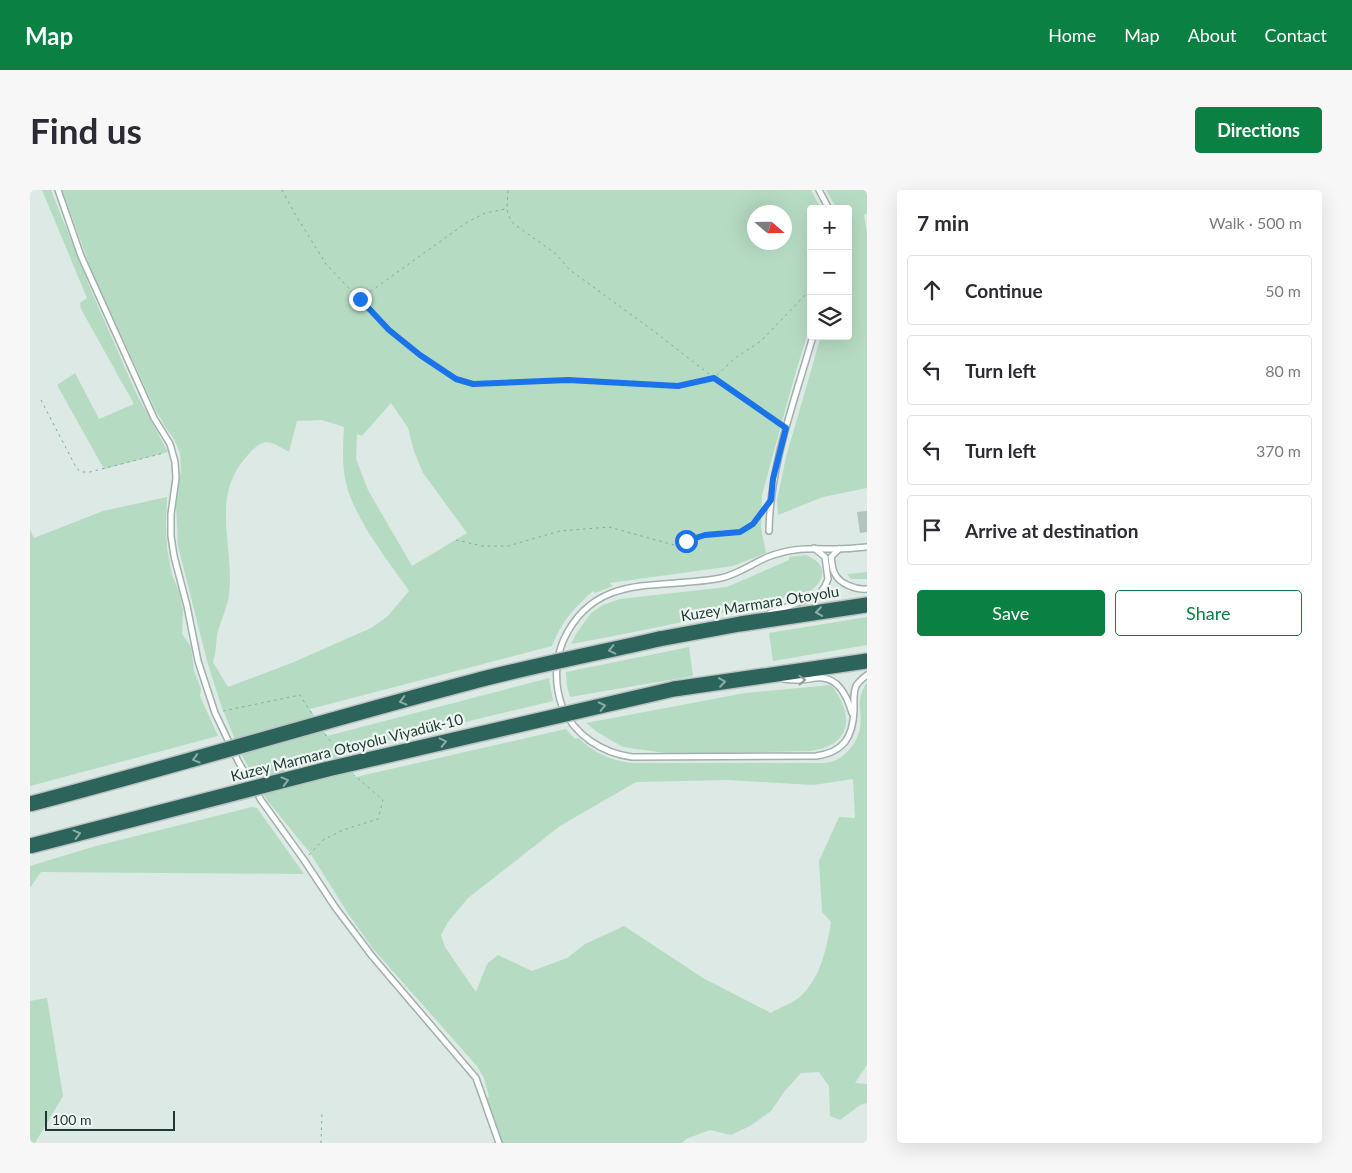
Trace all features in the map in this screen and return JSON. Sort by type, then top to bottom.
[{"type":"highway","name":"Kuzey Marmara Otoyolu","points":[[659,639],[740,624],[867,605]]},
{"type":"highway","name":"Kuzey Marmara Otoyolu Viyadük-10","points":[[30,804],[469,683],[659,639]]},
{"type":"highway","points":[[753,678],[867,661]]},
{"type":"highway","name":"Kuzey Marmara Otoyolu Viyadük-10","points":[[30,846],[328,769],[674,689],[753,678]]},
{"type":"lane","points":[[58,190],[85,264],[154,418],[170,444],[176,462],[176,478],[171,514],[171,536],[174,556],[187,606],[198,661],[215,713],[238,761],[261,800],[335,907],[372,956],[476,1078],[499,1143]]},
{"type":"lane","points":[[819,190],[828,205]]},
{"type":"lane","points":[[769,531],[773,479],[786,428],[813,340]]},
{"type":"lane","points":[[867,547],[839,549],[803,548],[772,555],[725,577],[706,581],[616,590],[598,598],[574,621],[560,648],[556,663],[562,705],[570,721],[596,746],[618,755],[632,757],[827,755],[842,746],[853,724],[856,687],[867,674]]},
{"type":"lane","points":[[814,548],[828,557],[835,574],[844,583],[867,589]]},
{"type":"lane","points":[[740,624],[819,595],[828,580],[828,549]]},
{"type":"lane","points":[[828,557],[839,549]]},
{"type":"lane","points":[[753,678],[800,680],[823,678],[830,680],[846,695],[854,718]]},
{"type":"path","points":[[282,190],[294,214],[326,264],[389,330],[420,355],[456,379],[473,384],[568,380],[678,386],[714,378],[735,358],[761,341],[807,293]]},
{"type":"path","points":[[508,190],[507,208],[509,217],[514,224],[556,254],[570,270],[714,378],[786,428]]},
{"type":"path","points":[[360,299],[466,222],[507,208]]},
{"type":"path","points":[[41,400],[77,469],[82,472],[104,469],[153,457],[172,450]]},
{"type":"path","points":[[456,540],[482,546],[508,546],[560,532],[609,527],[674,545],[705,535],[740,532],[753,524],[771,500]]},
{"type":"path","points":[[321,1143],[322,1112]]},
{"type":"green space","points":[[42,190],[51,190],[90,288],[136,393],[168,452],[104,469],[57,385],[75,373],[99,419],[134,404],[81,309],[80,303],[87,298]]},
{"type":"green space","points":[[62,190],[811,190],[819,205],[807,205],[807,336],[762,495],[761,527],[766,553],[733,566],[609,583],[613,586],[595,593],[593,591],[574,609],[564,622],[552,646],[310,709],[327,736],[549,678],[553,701],[339,752],[356,777],[566,729],[575,739],[579,738],[596,752],[609,758],[631,763],[823,763],[831,762],[841,757],[854,744],[860,727],[861,696],[867,682],[867,1065],[855,1083],[867,1084],[867,1103],[860,1105],[840,1120],[830,1116],[829,1086],[819,1072],[801,1073],[784,1092],[771,1111],[750,1126],[731,1135],[710,1130],[686,1139],[682,1143],[499,1143],[484,1099],[489,1097],[484,1078],[476,1065],[374,950],[349,915],[310,853],[267,800],[240,752],[221,705],[207,661],[178,546],[176,504],[181,470],[180,453],[174,439],[155,409],[91,269]],"holes":[[[391,403],[408,428],[414,451],[423,473],[467,533],[412,566],[368,490],[356,459],[357,434],[362,436]],[[322,420],[344,427],[343,465],[349,492],[371,537],[409,591],[387,617],[371,628],[294,662],[228,687],[213,662],[217,635],[229,595],[230,576],[226,522],[229,488],[236,472],[247,456],[262,443],[271,443],[289,452],[297,421]],[[853,779],[855,818],[839,817],[819,861],[822,912],[831,922],[822,961],[814,979],[802,995],[771,1013],[703,978],[624,926],[585,944],[567,958],[532,971],[498,955],[487,964],[476,992],[445,947],[441,935],[448,922],[468,898],[560,826],[636,782],[727,780],[813,785]]]},
{"type":"green space","points":[[826,190],[867,190],[867,213],[864,215],[867,233],[867,488],[823,497],[778,515],[777,500],[786,457],[820,340],[852,340],[852,205],[835,205]]},
{"type":"green space","points":[[167,497],[167,548],[172,575],[180,594],[183,611],[182,634],[191,647],[194,671],[201,689],[200,696],[218,736],[30,786],[30,530],[34,538],[103,511]]},
{"type":"green space","points":[[806,555],[817,562],[822,570],[820,580],[812,590],[692,620],[571,644],[591,613],[603,605],[620,599],[727,587],[789,560],[789,557]]},
{"type":"green space","points":[[867,572],[867,579],[851,579],[847,574]]},
{"type":"green space","points":[[867,617],[867,645],[773,661],[769,633]]},
{"type":"green space","points":[[689,647],[693,676],[570,697],[566,672]]},
{"type":"green space","points":[[831,685],[844,707],[845,727],[841,736],[834,743],[824,748],[810,751],[674,754],[623,747],[597,732],[586,723],[745,693]]},
{"type":"green space","points":[[252,807],[257,808],[304,874],[41,872],[30,888],[30,866],[96,846]]},
{"type":"green space","points":[[47,998],[63,1096],[35,1143],[30,1143],[30,1001]]},
{"type":"building","points":[[867,511],[867,532],[860,533],[857,512]]},
{"type":"route","points":[[360,299],[389,330],[420,355],[456,379],[473,384],[568,380],[678,386],[714,378],[786,428],[773,479],[771,500],[753,524],[740,532],[705,535],[686,541]]}]
